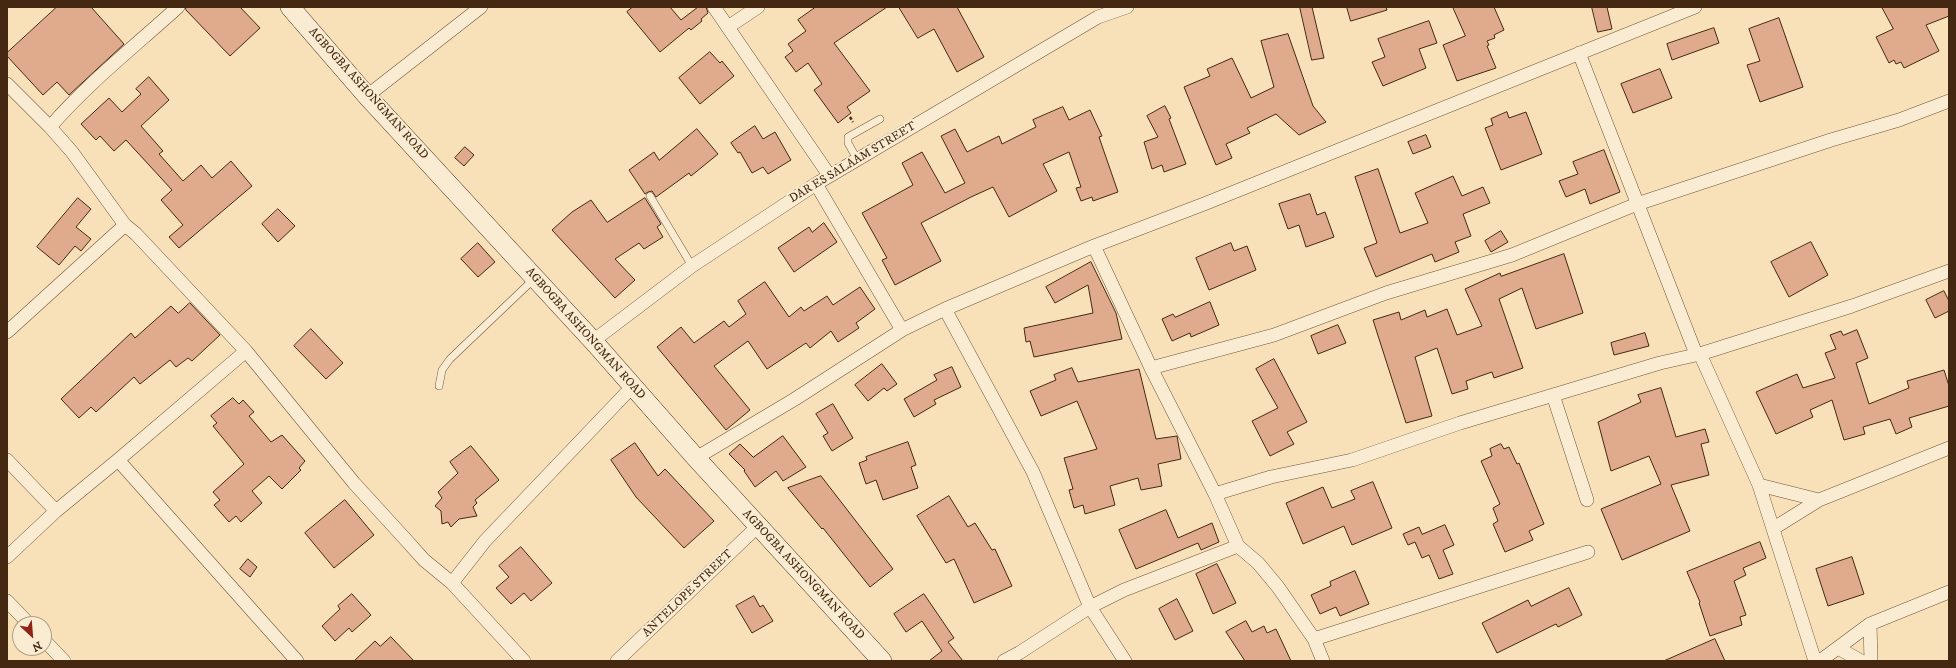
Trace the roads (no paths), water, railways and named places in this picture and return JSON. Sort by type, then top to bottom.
[{"type":"street","points":[[50,127],[82,94],[178,7]]},
{"type":"street","name":"AGBOGBA ASHONGMAN ROAD","points":[[290,7],[367,96],[593,341],[696,458],[882,661]]},
{"type":"street","points":[[367,96],[481,7]]},
{"type":"street","points":[[714,7],[829,175]]},
{"type":"street","points":[[728,27],[758,7]]},
{"type":"street","name":"DAR ES SALAAM STREET","points":[[593,341],[692,266],[829,175],[1098,18],[1127,7]]},
{"type":"street","points":[[696,458],[795,399],[902,330],[945,309],[1094,246],[1212,201],[1695,7]]},
{"type":"street","points":[[1579,53],[1637,204],[1698,354],[1759,485],[1774,528],[1815,661]]},
{"type":"street","points":[[7,84],[50,127],[72,152],[125,225],[136,234],[246,351],[354,483],[424,560],[452,583],[524,661]]},
{"type":"street","points":[[1151,368],[1274,335],[1386,293],[1512,255],[1637,204],[1831,140],[1898,120],[1949,101]]},
{"type":"street","points":[[816,184],[902,330]]},
{"type":"street","points":[[7,332],[125,225]]},
{"type":"street","points":[[1094,246],[1151,368],[1215,494],[1238,546],[1258,563],[1278,587],[1314,639],[1323,661]]},
{"type":"street","points":[[1215,494],[1271,477],[1352,460],[1460,423],[1660,362],[1698,354],[1852,306],[1949,271]]},
{"type":"street","points":[[945,309],[1033,472],[1090,607],[1125,661]]},
{"type":"street","points":[[7,557],[56,511],[246,351]]},
{"type":"street","points":[[452,583],[485,541],[632,387]]},
{"type":"street","points":[[1554,395],[1587,500]]},
{"type":"street","points":[[1774,528],[1819,500],[1949,448]]},
{"type":"street","points":[[7,460],[56,511]]},
{"type":"street","points":[[118,460],[297,661]]},
{"type":"street","points":[[1759,485],[1819,500]]},
{"type":"street","name":"ANTELOPE STREET","points":[[620,660],[758,526]]},
{"type":"street","points":[[1004,661],[1019,653],[1090,607],[1124,590],[1238,546]]},
{"type":"street","points":[[1314,639],[1588,552]]},
{"type":"street","points":[[1820,661],[1870,624],[1949,592]]},
{"type":"street","points":[[7,601],[21,616]]},
{"type":"street","points":[[1870,624],[1871,661]]},
{"type":"street","points":[[52,648],[64,661]]},
{"type":"street","points":[[1838,648],[1861,661]]},
{"type":"lane","points":[[858,159],[847,140],[848,137],[880,119]]},
{"type":"lane","points":[[650,196],[692,266]]},
{"type":"lane","points":[[439,386],[442,370],[450,359],[535,278]]}]
